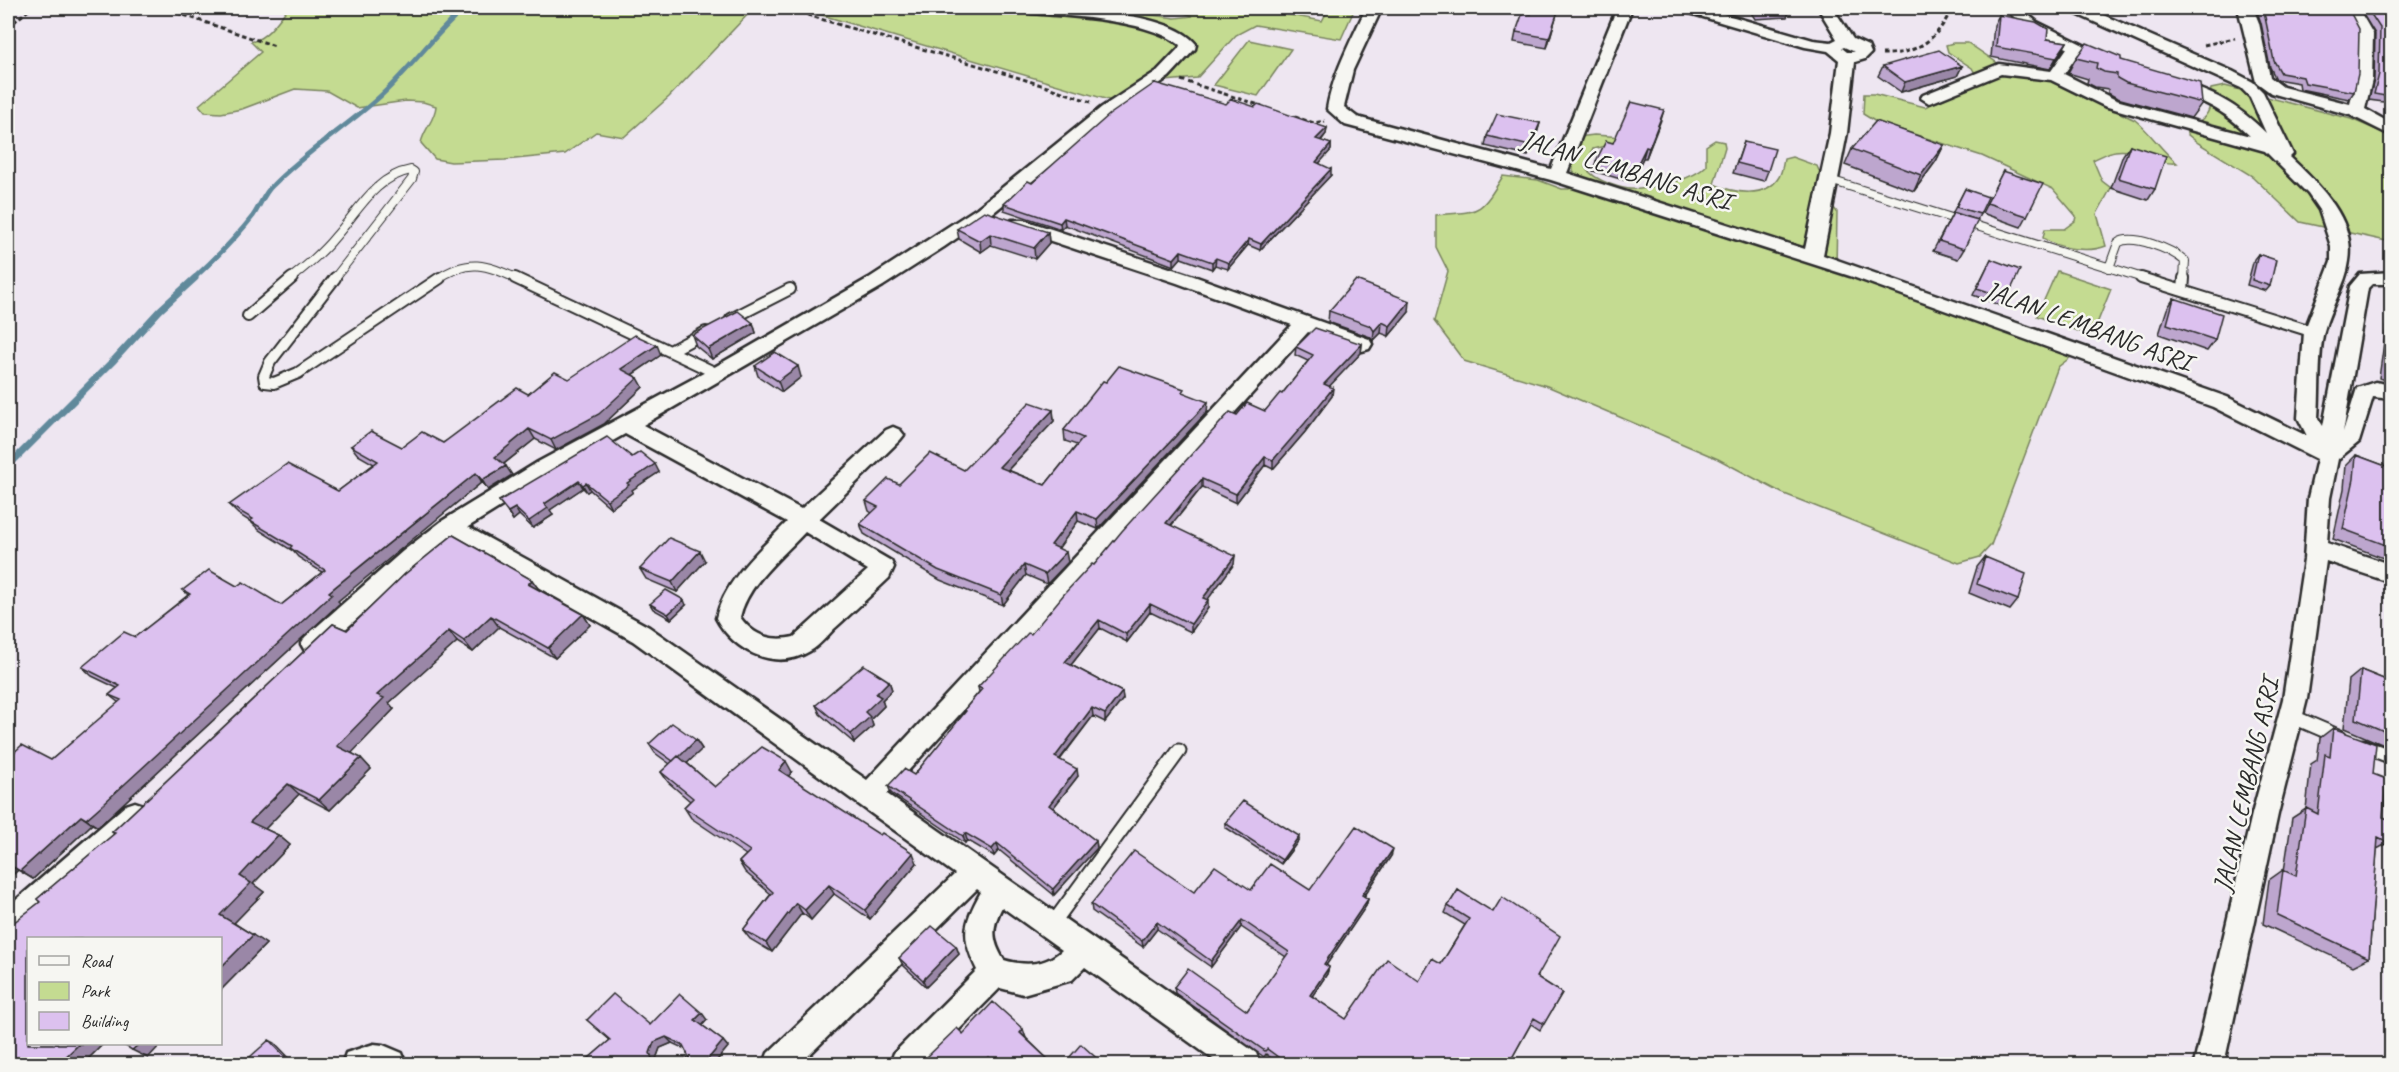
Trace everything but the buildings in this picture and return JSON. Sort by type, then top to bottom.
[{"type":"street","points":[[295,661],[411,556],[450,527],[624,424],[718,374],[876,282],[983,212],[1108,111],[1163,74],[1187,49],[1188,44],[1181,37],[1139,23],[1031,8]]},
{"type":"street","points":[[1335,109],[1338,92],[1347,68],[1374,8]]},
{"type":"street","points":[[1557,176],[1625,8]]},
{"type":"street","points":[[1688,8],[1796,41],[1848,50]]},
{"type":"street","points":[[1813,257],[1830,180],[1846,83],[1848,50],[1827,8]]},
{"type":"street","points":[[2011,8],[2032,25],[2126,71]]},
{"type":"street","points":[[2075,8],[2226,74],[2247,86],[2257,95],[2286,161]]},
{"type":"street","points":[[2245,8],[2264,82],[2277,90],[2356,111],[2391,131]]},
{"type":"street","points":[[2351,8],[2365,34],[2364,80],[2356,111]]},
{"type":"street","points":[[2055,76],[2075,48]]},
{"type":"street","points":[[1929,98],[1999,69],[2055,76],[2110,103],[2271,147]]},
{"type":"street","points":[[2158,82],[2203,94],[2229,108],[2286,161],[2314,190],[2328,210],[2340,246],[2340,262],[2314,332],[2308,418],[2328,455]]},
{"type":"street","name":"JALAN LEMBANG ASRI","points":[[1335,109],[1343,117],[1360,125],[1451,146],[1557,176],[1813,257],[2220,402],[2328,455],[2319,498],[2316,548],[2297,687],[2265,814],[2209,1065]]},
{"type":"street","points":[[983,212],[1184,279],[1362,344]]},
{"type":"street","points":[[2328,455],[2359,286],[2367,278],[2391,278]]},
{"type":"street","points":[[870,795],[1305,323]]},
{"type":"street","points":[[2328,455],[2352,437],[2364,393],[2375,389],[2391,392]]},
{"type":"street","points":[[624,424],[803,520],[881,565],[883,570],[802,644],[787,649],[769,650],[739,634],[729,618],[728,611],[740,588],[803,520],[893,435]]},
{"type":"street","points":[[450,527],[641,634],[870,795],[975,873],[1245,1065]]},
{"type":"street","points":[[2316,548],[2391,574]]},
{"type":"street","points":[[8,925],[149,800]]},
{"type":"street","points":[[778,1065],[975,873]]},
{"type":"street","points":[[998,889],[979,920],[980,950],[995,972],[1023,980],[1062,970],[1084,949]]},
{"type":"street","points":[[905,1065],[995,972]]},
{"type":"street","points":[[357,1065],[373,1058],[386,1060],[391,1065]]},
{"type":"lane","points":[[248,316],[334,239],[368,196],[399,171],[411,170],[414,172],[412,179],[270,362],[264,376],[265,382],[274,383],[285,380],[298,373],[451,270],[470,264],[490,266],[672,350],[718,374]]},
{"type":"lane","points":[[1830,180],[2314,332]]},
{"type":"lane","points":[[2109,268],[2118,242],[2123,239],[2132,239],[2182,257],[2185,261],[2183,291]]},
{"type":"lane","points":[[721,325],[790,289]]},
{"type":"lane","points":[[672,350],[711,330]]},
{"type":"lane","points":[[2290,716],[2391,757]]},
{"type":"lane","points":[[1051,926],[1179,751]]},
{"type":"path","points":[[8,27],[31,8]]},
{"type":"path","points":[[163,8],[275,46]]},
{"type":"path","points":[[786,8],[878,38],[1018,76],[1095,103],[1108,111]]},
{"type":"path","points":[[1848,50],[1897,55],[1921,48],[1937,35],[1952,8]]},
{"type":"path","points":[[1163,74],[1271,109]]},
{"type":"path","points":[[1292,116],[1319,123],[1325,122],[1335,109]]},
{"type":"green space","points":[[288,8],[738,8],[752,10],[669,97],[624,137],[596,132],[565,154],[451,162],[435,159],[421,143],[434,116],[436,106],[423,102],[406,101],[357,108],[327,91],[295,89],[242,109],[221,113],[205,112],[199,105],[261,52],[251,42],[267,33]]},
{"type":"green space","points":[[798,8],[1099,8],[1175,18],[1193,16],[1170,8],[1252,8],[1322,21],[1329,8],[1355,8],[1341,39],[1255,25],[1236,35],[1197,78],[1144,83],[1112,101]]},
{"type":"green space","points":[[1249,40],[1291,49],[1258,96],[1214,85]]},
{"type":"green space","points":[[1968,43],[2002,66],[2027,69],[2135,120],[2177,163],[2169,163],[2123,150],[2110,152],[2093,160],[2102,181],[2111,188],[2097,214],[2106,246],[2074,249],[2057,245],[2043,238],[2045,229],[2064,229],[2075,221],[2076,216],[2053,189],[1982,156],[1876,122],[1863,114],[1864,94],[1874,94],[1925,107],[1969,88],[1977,77],[1972,68],[1948,52],[1946,45]]},
{"type":"green space","points":[[2225,86],[2351,119],[2391,136],[2391,242],[2300,222],[2252,176],[2187,134],[2186,127],[2198,122],[2207,113],[2211,89]]},
{"type":"green space","points":[[1594,135],[1638,138],[1593,149],[1585,167],[1602,181],[1633,189],[1675,182],[1700,171],[1706,166],[1706,146],[1715,140],[1724,142],[1725,147],[1714,184],[1730,190],[1749,192],[1766,189],[1779,177],[1784,159],[1792,157],[1817,166],[1823,180],[1821,191],[1837,212],[1836,269],[2071,357],[2058,367],[1991,545],[1980,557],[1959,563],[1782,493],[1718,459],[1547,386],[1464,361],[1434,321],[1448,271],[1436,247],[1436,215],[1477,209],[1489,198],[1503,176],[1538,180],[1562,189],[1569,189],[1574,175],[1569,150],[1578,137]]},
{"type":"green space","points":[[2057,271],[2111,289],[2092,336],[2037,316]]},
{"type":"waterway","points":[[193,279],[246,224],[273,185],[297,162],[376,100],[465,8]]},
{"type":"waterway","points":[[8,466],[114,360],[160,310],[195,278]]}]
